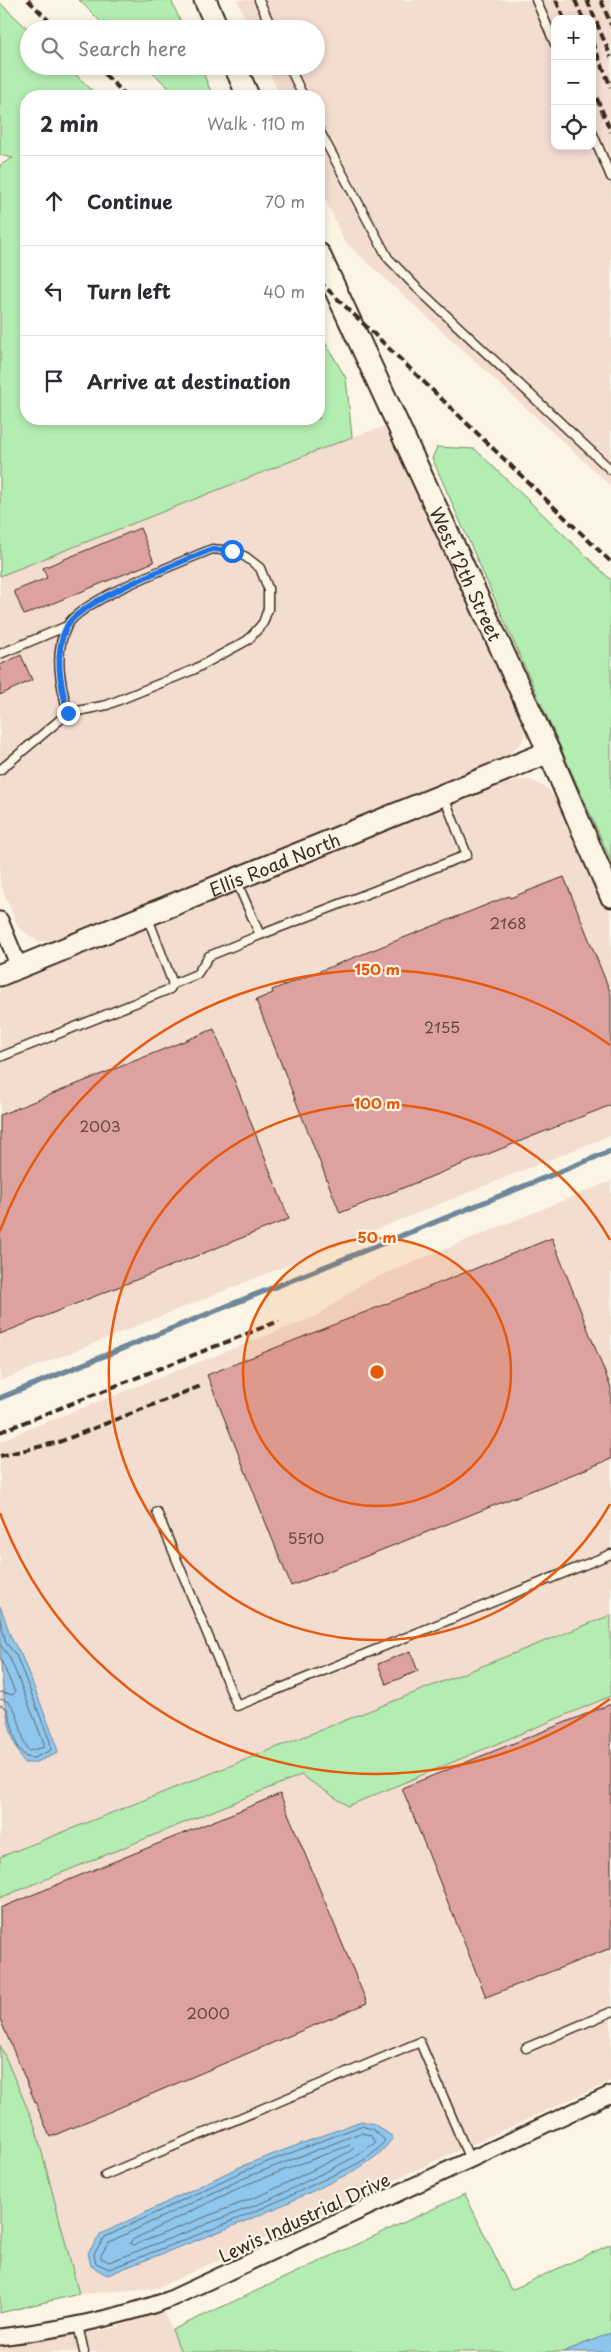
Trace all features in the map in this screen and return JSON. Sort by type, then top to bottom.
[{"type":"street","points":[[205,0],[214,20]]},
{"type":"street","points":[[239,75],[245,90]]},
{"type":"street","name":"West 12th Street","points":[[325,267],[550,752],[611,896]]},
{"type":"street","name":"Ellis Road North","points":[[10,971],[550,752]]},
{"type":"street","points":[[0,920],[10,971]]},
{"type":"street","name":"Lewis Industrial Drive","points":[[0,2337],[78,2325],[134,2312],[168,2300],[611,2094]]},
{"type":"lane","points":[[259,0],[268,20]]},
{"type":"lane","points":[[536,0],[551,35]]},
{"type":"lane","points":[[293,75],[300,90]]},
{"type":"lane","points":[[325,141],[388,258],[416,287],[611,470]]},
{"type":"lane","points":[[596,141],[611,177]]},
{"type":"lane","points":[[0,654],[67,626],[74,618],[100,600],[212,549],[232,551],[246,557],[260,568],[268,588],[268,609],[264,623],[248,640],[193,670],[107,705],[68,713],[0,770]]},
{"type":"lane","points":[[67,626],[59,662],[68,713]]},
{"type":"lane","points":[[0,1057],[170,989],[173,984],[197,974],[209,956],[467,855],[443,796]]},
{"type":"lane","points":[[236,880],[260,936]]},
{"type":"lane","points":[[147,916],[173,984]]},
{"type":"lane","points":[[157,1512],[237,1706],[611,1554]]},
{"type":"lane","points":[[526,2048],[611,2012]]},
{"type":"lane","points":[[105,2174],[420,2042],[470,2160]]},
{"type":"lane","points":[[78,2325],[84,2352]]},
{"type":"shaded area","points":[[237,0],[611,0],[611,486],[344,241],[325,198],[325,90],[277,90],[270,75],[325,75],[325,20],[246,20]]},
{"type":"shaded area","points":[[386,426],[471,602],[527,727],[522,742],[504,759],[292,847],[59,941],[37,941],[18,927],[0,883],[0,576],[352,437]]},
{"type":"shaded area","points":[[514,780],[531,780],[548,789],[568,814],[611,915],[611,1135],[0,1381],[0,985]]},
{"type":"shaded area","points":[[611,1181],[611,1615],[0,1857],[0,1442],[18,1433],[317,1316],[363,1283]]},
{"type":"shaded area","points":[[611,1696],[611,2081],[157,2288],[79,2294],[35,2126],[0,2045],[0,1898],[301,1775],[349,1806]]},
{"type":"shaded area","points":[[163,2309],[181,2352],[0,2352],[0,2347],[115,2328]]},
{"type":"green space","points":[[79,0],[171,0],[180,20],[99,20]]},
{"type":"green space","points":[[0,3],[20,22],[20,75],[76,75],[92,90],[20,90],[20,425],[325,425],[325,342],[346,378],[352,437],[0,576],[0,165],[13,158],[0,155]]},
{"type":"green space","points":[[155,75],[204,75],[210,90],[171,90]]},
{"type":"green space","points":[[437,447],[475,449],[611,580],[611,861],[432,458]]},
{"type":"green space","points":[[611,1615],[611,1696],[348,1806],[301,1775],[0,1898],[0,1857]]},
{"type":"green space","points":[[0,2045],[35,2126],[79,2294],[0,2313]]},
{"type":"green space","points":[[465,2194],[511,2290],[611,2244],[611,2333],[563,2352],[181,2352],[172,2330]]},
{"type":"water","points":[[0,1606],[55,1740],[58,1753],[34,1763],[24,1763],[10,1728],[1,1667]]},
{"type":"water","points":[[361,2121],[374,2124],[393,2137],[378,2154],[350,2173],[267,2212],[107,2275],[91,2266],[88,2253],[101,2234],[237,2168]]},
{"type":"water","points":[[611,2333],[611,2352],[563,2352]]},
{"type":"building","points":[[140,528],[154,562],[24,615],[14,591],[47,578],[43,568]]},
{"type":"building","points":[[21,655],[32,680],[0,695],[0,665]]},
{"type":"building","points":[[564,877],[611,994],[611,1105],[340,1213],[256,1000],[273,993],[272,990],[509,896],[510,898]]},
{"type":"building","points":[[214,1029],[289,1219],[0,1334],[0,1115]]},
{"type":"building","points":[[552,1238],[611,1388],[611,1459],[291,1586],[207,1375]]},
{"type":"building","points":[[410,1651],[418,1671],[386,1684],[378,1664]]},
{"type":"building","points":[[611,1704],[611,1948],[486,1997],[402,1788]]},
{"type":"building","points":[[280,1794],[367,2003],[50,2137],[0,2019],[0,1908]]},
{"type":"waterway","points":[[0,1398],[611,1151]]},
{"type":"railway","points":[[28,0],[48,20]]},
{"type":"railway","points":[[556,0],[562,15]]},
{"type":"railway","points":[[575,0],[581,15]]},
{"type":"railway","points":[[587,0],[611,57]]},
{"type":"railway","points":[[601,0],[611,25]]},
{"type":"railway","points":[[596,51],[611,87]]},
{"type":"railway","points":[[105,75],[121,90]]},
{"type":"railway","points":[[596,96],[611,132]]},
{"type":"railway","points":[[325,287],[611,562]]},
{"type":"railway","points":[[0,1432],[279,1321]]},
{"type":"railway","points":[[0,1456],[59,1442],[203,1385]]},
{"type":"route","points":[[68,713],[59,662],[67,626],[74,618],[100,600],[212,549],[232,551]]}]
